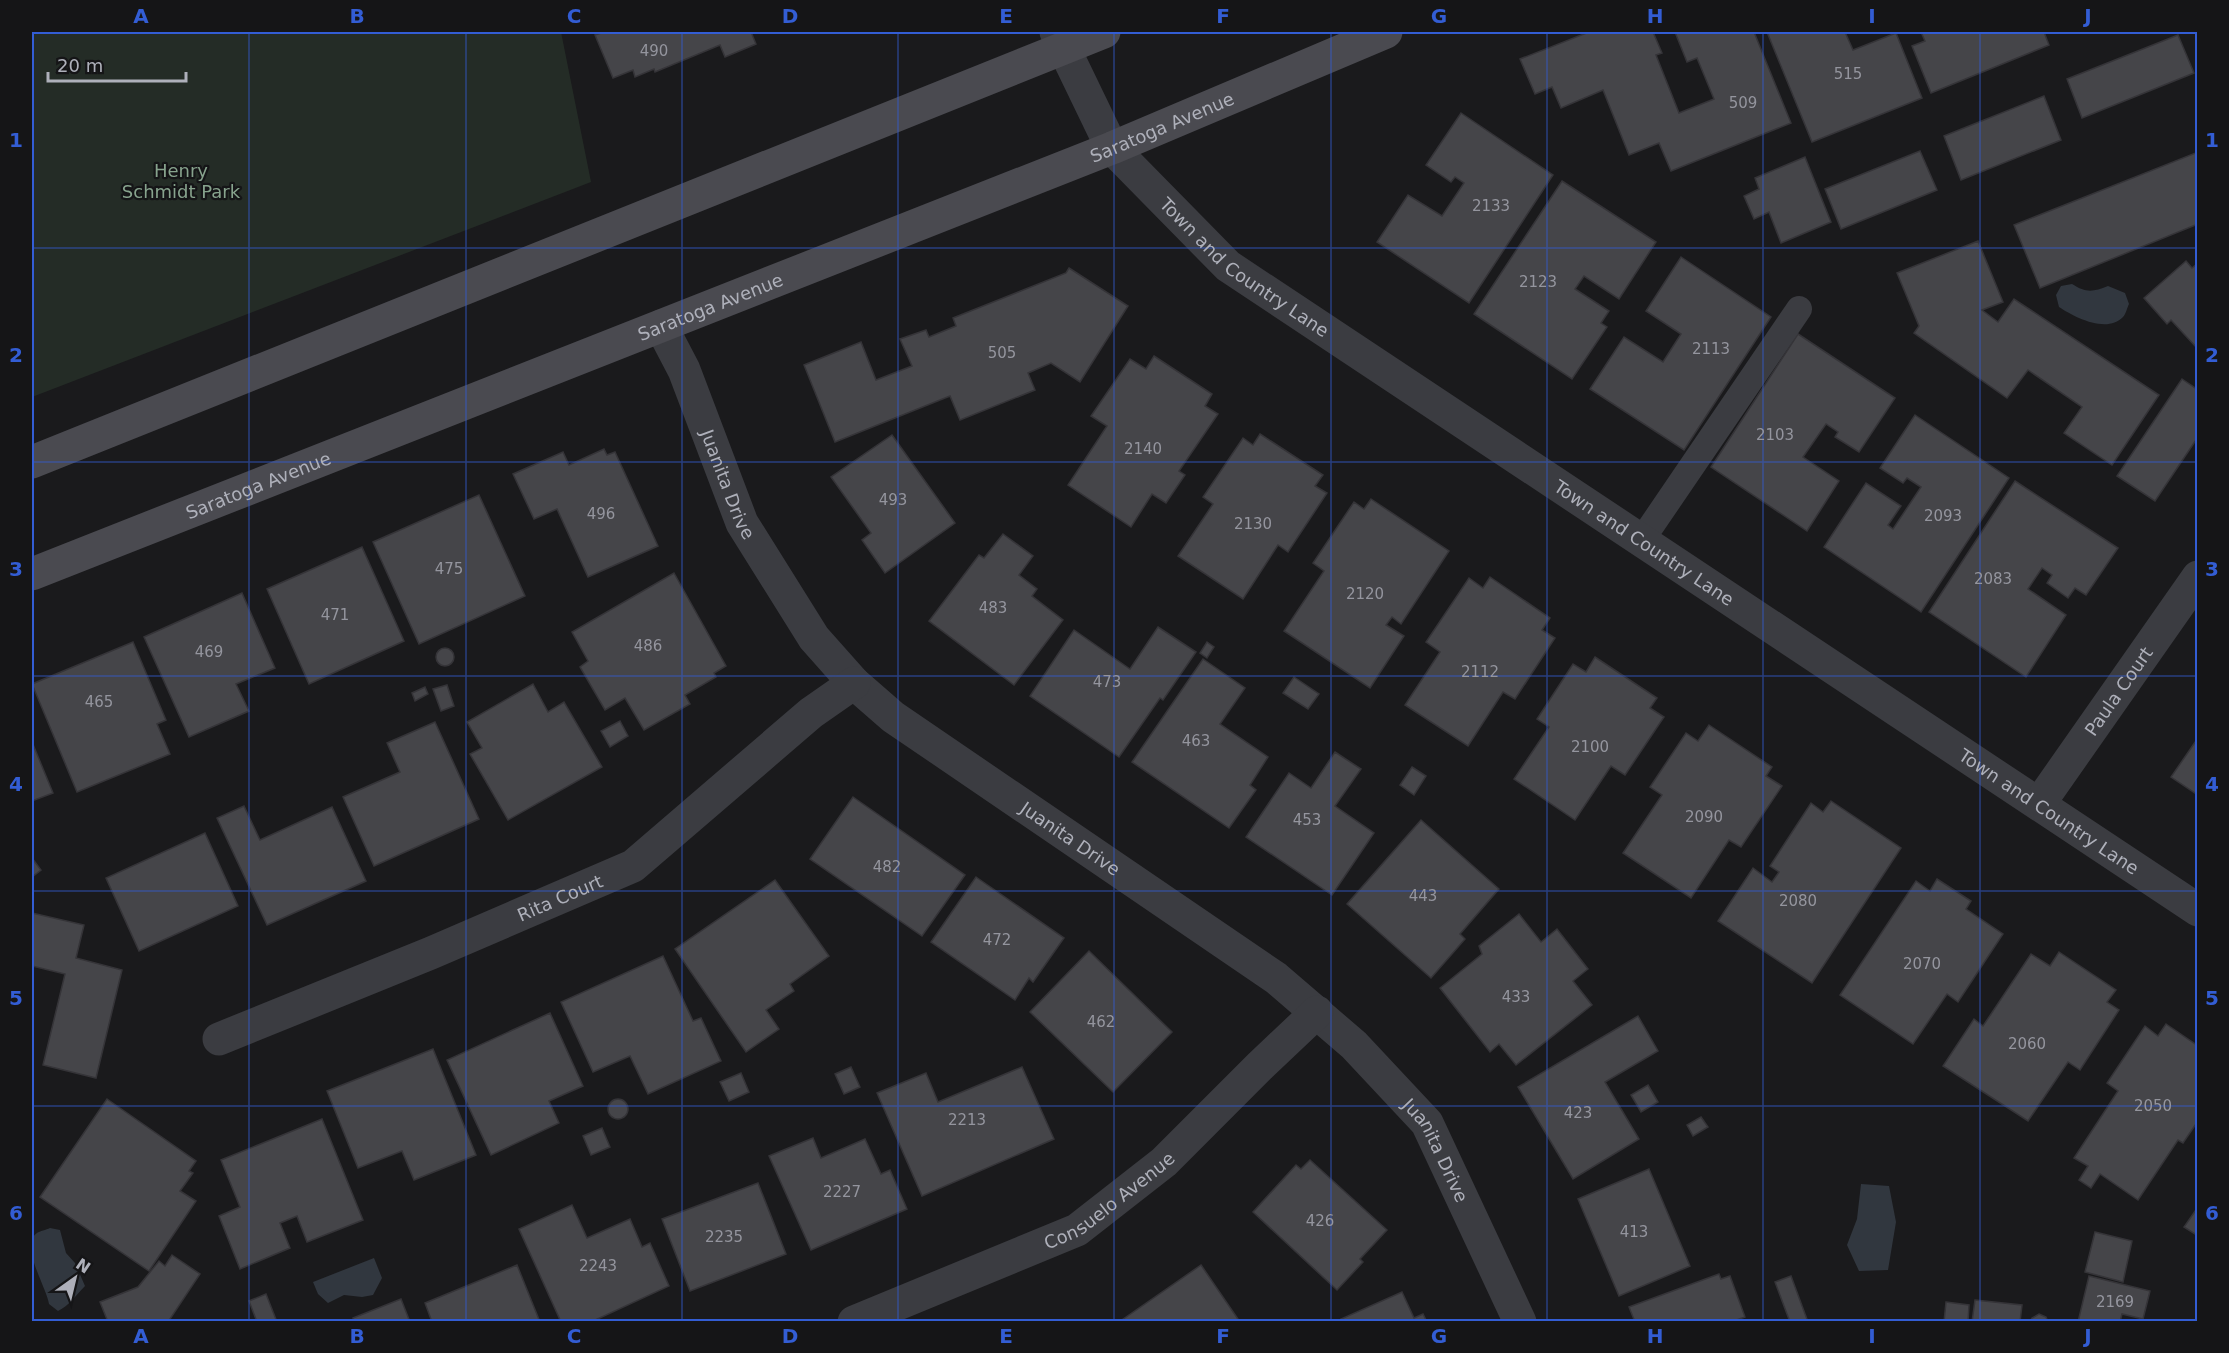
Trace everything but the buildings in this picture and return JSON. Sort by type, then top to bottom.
[{"type":"main road","points":[[32,462],[1060,40],[1104,32]]},
{"type":"main road","name":"Saratoga Avenue","points":[[32,574],[1112,148],[1386,32]]},
{"type":"street","name":"Town and Country Lane","points":[[1060,40],[1112,148],[1228,266],[2198,910]]},
{"type":"street","name":"Juanita Drive","points":[[661,326],[684,370],[742,523],[814,638],[854,683],[893,717],[1276,978],[1354,1045],[1427,1123],[1521,1322]]},
{"type":"street","name":"Paula Court","points":[[2039,804],[2198,577]]},
{"type":"street","name":"Rita Court","points":[[219,1039],[431,953],[633,866],[811,713],[854,683]]},
{"type":"street","name":"Consuelo Avenue","points":[[855,1322],[1077,1230],[1164,1162],[1317,1012]]},
{"type":"lane","points":[[1641,541],[1799,309]]},
{"type":"green space","name":"Henry Schmidt Park","points":[[32,32],[561,32],[591,182],[32,397]]},
{"type":"shaded area","points":[[2072,284],[2090,291],[2108,286],[2125,293],[2129,304],[2125,314],[2116,322],[2100,324],[2065,311],[2059,307],[2056,295],[2061,286]]},
{"type":"shaded area","points":[[1861,1184],[1889,1186],[1896,1222],[1888,1270],[1859,1271],[1847,1245],[1857,1219]]},
{"type":"shaded area","points":[[50,1228],[60,1230],[66,1253],[75,1263],[85,1286],[58,1311],[49,1304],[32,1257],[31,1247],[32,1239],[37,1233]]},
{"type":"shaded area","points":[[374,1258],[382,1278],[373,1295],[362,1297],[344,1295],[328,1303],[318,1294],[313,1282]]}]
